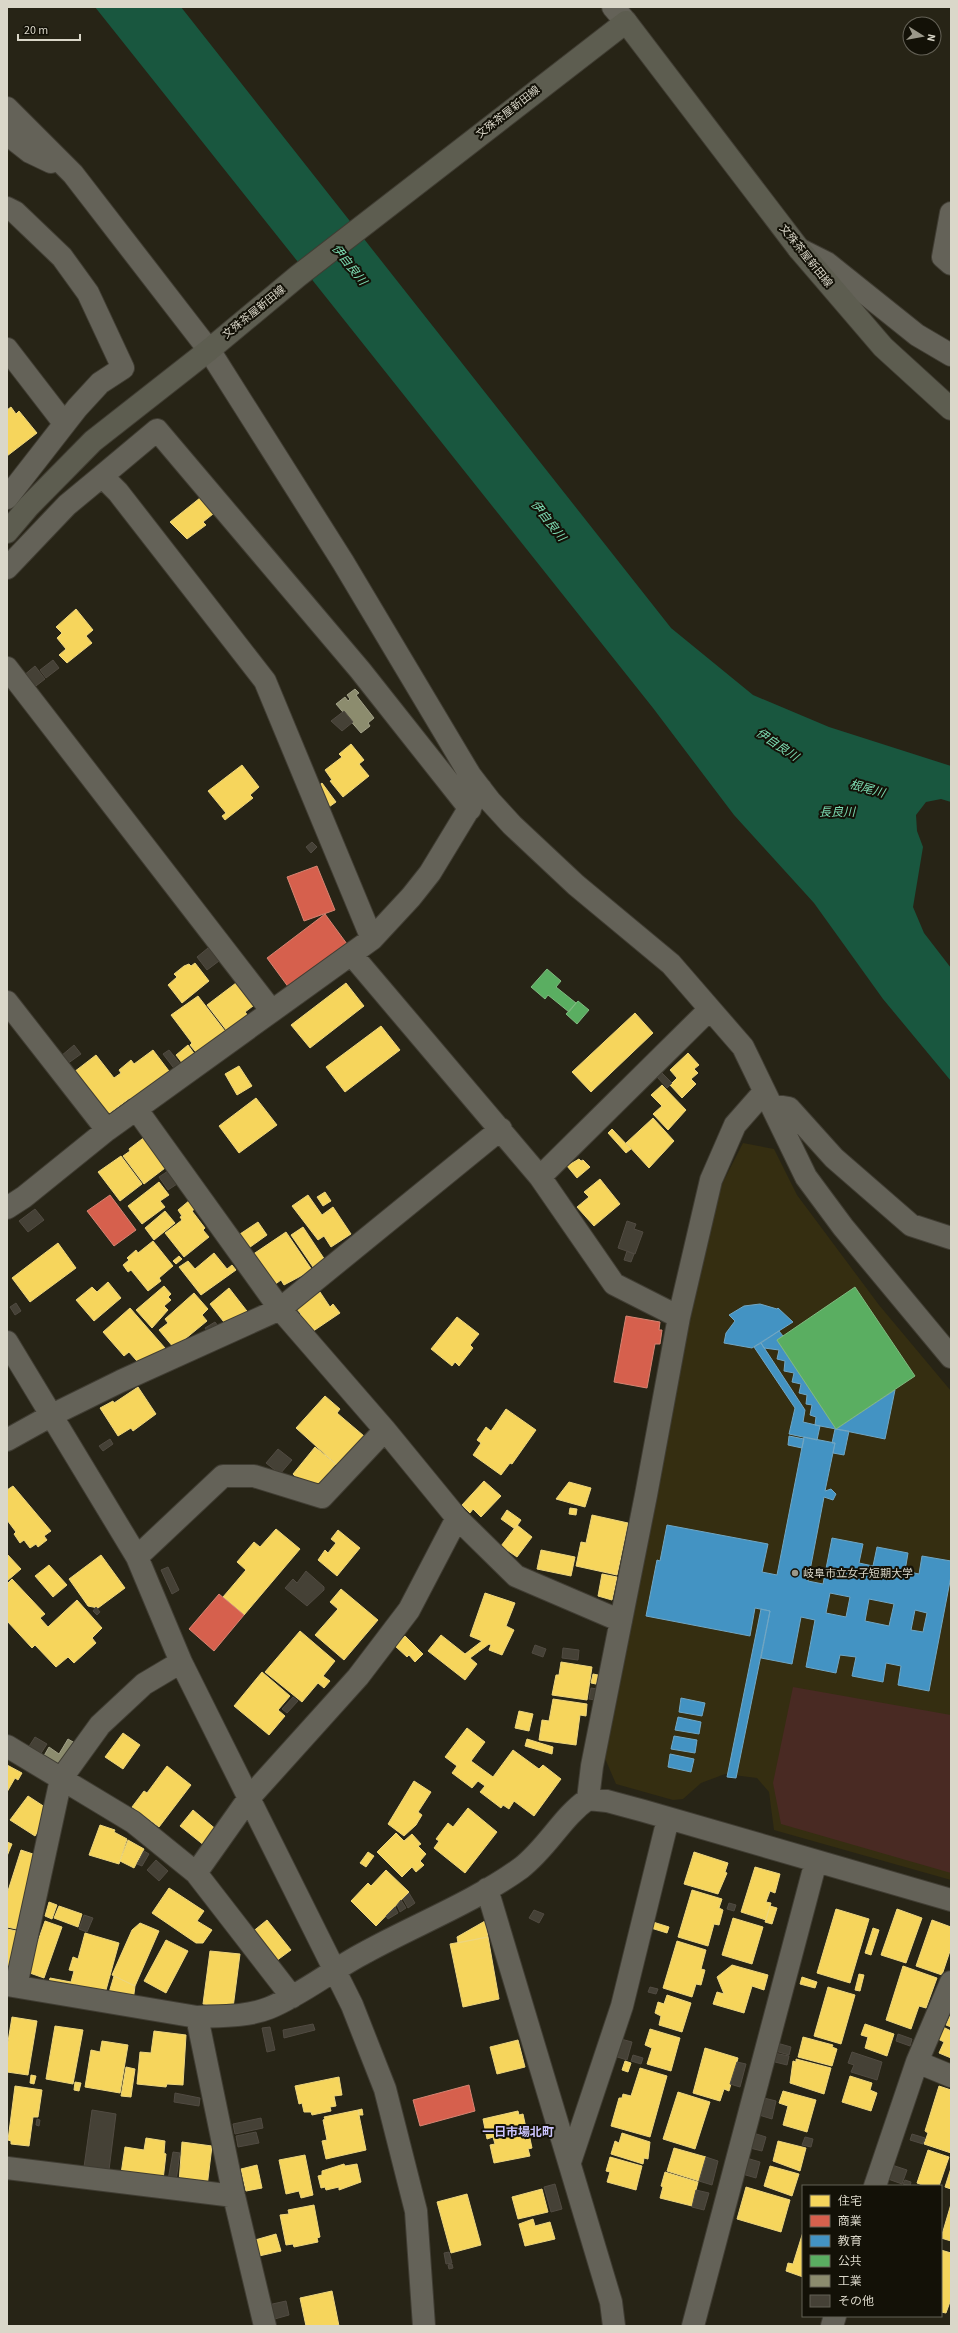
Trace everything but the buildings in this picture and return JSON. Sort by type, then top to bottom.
[{"type":"main road","name":"文殊茶屋新田線","points":[[7,532],[29,506],[93,441],[208,350],[298,276],[584,53],[620,14],[799,249],[883,347],[951,409]]},
{"type":"street","points":[[7,108],[73,174],[208,350],[343,562],[470,775],[512,825],[576,885],[671,964],[743,1047],[806,1177],[843,1226],[951,1357]]},
{"type":"street","points":[[7,134],[30,152],[73,174]]},
{"type":"street","points":[[7,208],[15,212],[62,257],[88,293],[123,368],[100,383],[64,423],[7,498]]},
{"type":"street","points":[[951,213],[942,257],[951,264]]},
{"type":"street","points":[[799,249],[827,263],[917,335],[951,355]]},
{"type":"street","points":[[7,349],[64,423]]},
{"type":"street","points":[[7,568],[67,505],[157,430],[360,670],[470,809]]},
{"type":"street","points":[[102,476],[118,492],[265,681],[372,939]]},
{"type":"street","points":[[7,668],[271,1010]]},
{"type":"street","points":[[7,1208],[24,1197],[107,1130],[137,1110],[271,1010],[352,955],[372,939],[411,897],[430,873],[481,789]]},
{"type":"street","points":[[352,955],[501,1129],[540,1177],[614,1284],[679,1317]]},
{"type":"street","points":[[7,1002],[107,1130]]},
{"type":"street","points":[[540,1177],[710,1008]]},
{"type":"street","points":[[768,1098],[789,1108],[834,1158],[911,1224],[948,1240]]},
{"type":"street","points":[[588,1799],[592,1766],[679,1317],[711,1180],[736,1125],[768,1098]]},
{"type":"street","points":[[137,1110],[280,1309],[385,1430],[457,1518],[516,1576],[621,1621]]},
{"type":"street","points":[[7,1440],[52,1415],[280,1309],[501,1129]]},
{"type":"street","points":[[7,1342],[137,1557],[181,1662],[336,1970],[385,2089],[416,2211],[424,2326]]},
{"type":"street","points":[[137,1557],[223,1476],[254,1476],[322,1497],[385,1430]]},
{"type":"street","points":[[196,1873],[249,1798],[358,1677],[409,1610],[457,1518]]},
{"type":"street","points":[[181,1662],[144,1684],[100,1725],[61,1779],[12,1986],[197,2017],[243,2014],[268,2009],[292,1997],[336,1970],[487,1889],[521,1868],[546,1846],[575,1808],[588,1799],[607,1801],[951,1900]]},
{"type":"street","points":[[7,1746],[133,1822],[196,1873],[292,1997]]},
{"type":"street","points":[[568,2158],[570,2162],[622,2006],[668,1819]]},
{"type":"street","points":[[693,2326],[816,1861]]},
{"type":"street","points":[[487,1889],[611,2302],[614,2326]]},
{"type":"street","points":[[875,2185],[917,2062],[951,1982]]},
{"type":"street","points":[[197,2017],[234,2196],[265,2326]]},
{"type":"street","points":[[917,2062],[951,2076]]},
{"type":"street","points":[[7,2168],[234,2196]]},
{"type":"shaded area","name":"岐阜市立女子短期大学","points":[[743,1143],[774,1149],[797,1195],[879,1305],[951,1391],[951,1880],[774,1830],[769,1792],[757,1778],[725,1774],[701,1783],[683,1799],[673,1800],[616,1784],[604,1756],[707,1231],[722,1184]]},
{"type":"shaded area","points":[[793,1687],[951,1715],[951,1873],[781,1824],[773,1783]]},
{"type":"water","name":"長良川","points":[[95,7],[181,7],[671,628],[753,695],[829,727],[951,766],[951,802],[941,799],[926,802],[916,815],[917,831],[923,847],[913,907],[924,933],[951,968],[951,1081],[883,999],[814,903],[734,815],[653,708]]},
{"type":"place","name":"岐阜市立女子短期大学","points":[[795,1573]]},
{"type":"district","name":"一日市場北町","points":[[518,2132]]},
{"type":"water label","name":"伊自良川","points":[[349,265]]},
{"type":"water label","name":"伊自良川","points":[[548,521]]},
{"type":"water label","name":"伊自良川","points":[[777,745]]},
{"type":"water label","name":"根尾川","points":[[867,789]]}]
